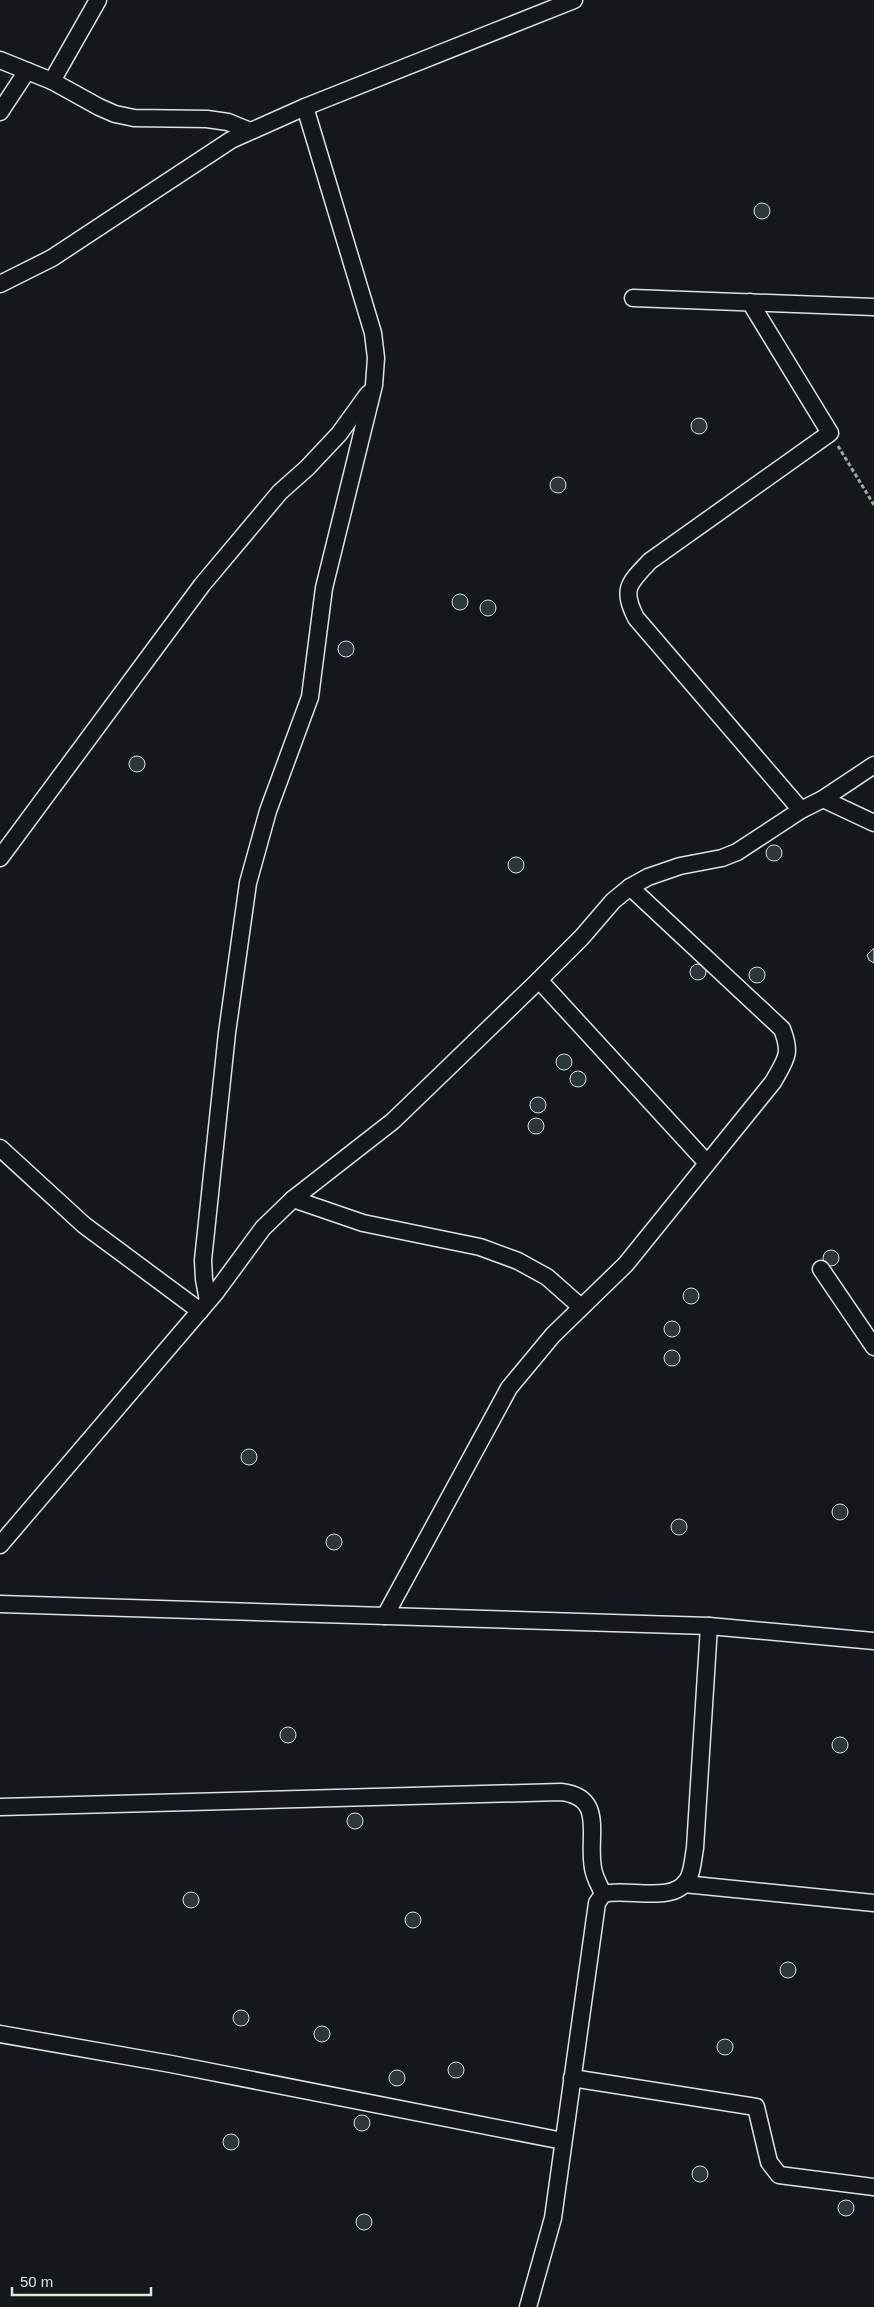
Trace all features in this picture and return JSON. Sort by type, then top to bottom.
[{"type":"street","points":[[52,81],[98,0]]},
{"type":"street","points":[[0,284],[52,258],[231,140],[564,2]]},
{"type":"street","points":[[0,60],[52,81],[115,114],[134,118],[207,119],[228,122],[250,131]]},
{"type":"street","points":[[0,112],[27,71]]},
{"type":"street","points":[[204,1306],[203,1260],[227,1033],[248,883],[268,811],[310,697],[324,588],[374,385],[376,358],[373,333],[305,108]]},
{"type":"street","points":[[633,298],[874,307]]},
{"type":"street","points":[[750,302],[830,433],[650,561],[630,582],[627,594],[629,605],[636,618],[801,810]]},
{"type":"street","points":[[0,858],[202,585],[280,492],[307,468],[339,434],[374,385]]},
{"type":"street","points":[[0,1545],[204,1306],[263,1228],[293,1199],[393,1121],[582,937],[613,900],[630,886],[656,874],[680,866],[722,858],[737,852],[874,765]]},
{"type":"street","points":[[823,799],[874,823]]},
{"type":"street","points":[[385,1616],[509,1388],[547,1342],[626,1264],[773,1082],[787,1059],[789,1046],[782,1029],[630,886]]},
{"type":"street","points":[[539,980],[707,1163]]},
{"type":"street","points":[[0,1148],[84,1224],[204,1306]]},
{"type":"street","points":[[293,1199],[363,1223],[480,1247],[518,1261],[547,1277],[581,1307]]},
{"type":"street","points":[[821,1269],[874,1347]]},
{"type":"street","points":[[0,1604],[709,1626],[874,1641]]},
{"type":"street","points":[[684,1884],[691,1869],[695,1848],[709,1626]]},
{"type":"street","points":[[0,1807],[561,1792],[575,1794],[583,1798],[589,1807],[592,1817],[593,1870],[603,1894]]},
{"type":"street","points":[[528,2307],[553,2218],[594,1917],[603,1894],[615,1891],[668,1893],[684,1884],[874,1903]]},
{"type":"street","points":[[0,2034],[171,2064],[563,2141]]},
{"type":"street","points":[[572,2078],[756,2107],[769,2162],[779,2175],[874,2187]]},
{"type":"path","points":[[830,433],[874,505]]},
{"type":"building","points":[[762,203],[768,205],[770,211],[768,217],[762,219],[756,217],[754,211],[756,205]]},
{"type":"building","points":[[699,418],[705,420],[707,426],[705,432],[699,434],[693,432],[691,426],[693,420]]},
{"type":"building","points":[[558,477],[564,479],[566,485],[564,491],[558,493],[552,491],[550,485],[552,479]]},
{"type":"building","points":[[460,594],[466,596],[468,602],[466,608],[460,610],[454,608],[452,602],[454,596]]},
{"type":"building","points":[[488,600],[494,602],[496,608],[494,614],[488,616],[482,614],[480,608],[482,602]]},
{"type":"building","points":[[346,641],[352,643],[354,649],[352,655],[346,657],[340,655],[338,649],[340,643]]},
{"type":"building","points":[[137,756],[143,758],[145,764],[143,770],[137,772],[131,770],[129,764],[131,758]]},
{"type":"building","points":[[774,845],[780,847],[782,853],[780,859],[774,861],[768,859],[766,853],[768,847]]},
{"type":"building","points":[[516,857],[522,859],[524,865],[522,871],[516,873],[510,871],[508,865],[510,859]]},
{"type":"building","points":[[874,948],[874,963],[869,960],[867,955]]},
{"type":"building","points":[[698,964],[704,966],[706,972],[704,978],[698,980],[692,978],[690,972],[692,966]]},
{"type":"building","points":[[757,967],[763,969],[765,975],[763,981],[757,983],[751,981],[749,975],[751,969]]},
{"type":"building","points":[[564,1054],[570,1056],[572,1062],[570,1068],[564,1070],[558,1068],[556,1062],[558,1056]]},
{"type":"building","points":[[578,1071],[584,1073],[586,1079],[584,1085],[578,1087],[572,1085],[570,1079],[572,1073]]},
{"type":"building","points":[[538,1097],[544,1099],[546,1105],[544,1111],[538,1113],[532,1111],[530,1105],[532,1099]]},
{"type":"building","points":[[536,1118],[542,1120],[544,1126],[542,1132],[536,1134],[530,1132],[528,1126],[530,1120]]},
{"type":"building","points":[[831,1250],[837,1252],[839,1258],[837,1264],[831,1266],[825,1264],[823,1258],[825,1252]]},
{"type":"building","points":[[691,1288],[697,1290],[699,1296],[697,1302],[691,1304],[685,1302],[683,1296],[685,1290]]},
{"type":"building","points":[[672,1321],[678,1323],[680,1329],[678,1335],[672,1337],[666,1335],[664,1329],[666,1323]]},
{"type":"building","points":[[672,1350],[678,1352],[680,1358],[678,1364],[672,1366],[666,1364],[664,1358],[666,1352]]},
{"type":"building","points":[[249,1449],[255,1451],[257,1457],[255,1463],[249,1465],[243,1463],[241,1457],[243,1451]]},
{"type":"building","points":[[840,1504],[846,1506],[848,1512],[846,1518],[840,1520],[834,1518],[832,1512],[834,1506]]},
{"type":"building","points":[[679,1519],[685,1521],[687,1527],[685,1533],[679,1535],[673,1533],[671,1527],[673,1521]]},
{"type":"building","points":[[334,1534],[340,1536],[342,1542],[340,1548],[334,1550],[328,1548],[326,1542],[328,1536]]},
{"type":"building","points":[[288,1727],[294,1729],[296,1735],[294,1741],[288,1743],[282,1741],[280,1735],[282,1729]]},
{"type":"building","points":[[840,1737],[846,1739],[848,1745],[846,1751],[840,1753],[834,1751],[832,1745],[834,1739]]},
{"type":"building","points":[[355,1813],[361,1815],[363,1821],[361,1827],[355,1829],[349,1827],[347,1821],[349,1815]]},
{"type":"building","points":[[191,1892],[197,1894],[199,1900],[197,1906],[191,1908],[185,1906],[183,1900],[185,1894]]},
{"type":"building","points":[[413,1912],[419,1914],[421,1920],[419,1926],[413,1928],[407,1926],[405,1920],[407,1914]]},
{"type":"building","points":[[788,1962],[794,1964],[796,1970],[794,1976],[788,1978],[782,1976],[780,1970],[782,1964]]},
{"type":"building","points":[[241,2010],[247,2012],[249,2018],[247,2024],[241,2026],[235,2024],[233,2018],[235,2012]]},
{"type":"building","points":[[322,2026],[328,2028],[330,2034],[328,2040],[322,2042],[316,2040],[314,2034],[316,2028]]},
{"type":"building","points":[[725,2039],[731,2041],[733,2047],[731,2053],[725,2055],[719,2053],[717,2047],[719,2041]]},
{"type":"building","points":[[456,2062],[462,2064],[464,2070],[462,2076],[456,2078],[450,2076],[448,2070],[450,2064]]},
{"type":"building","points":[[397,2070],[403,2072],[405,2078],[403,2084],[397,2086],[391,2084],[389,2078],[391,2072]]},
{"type":"building","points":[[362,2115],[368,2117],[370,2123],[368,2129],[362,2131],[356,2129],[354,2123],[356,2117]]},
{"type":"building","points":[[231,2134],[237,2136],[239,2142],[237,2148],[231,2150],[225,2148],[223,2142],[225,2136]]},
{"type":"building","points":[[700,2166],[706,2168],[708,2174],[706,2180],[700,2182],[694,2180],[692,2174],[694,2168]]},
{"type":"building","points":[[846,2200],[852,2202],[854,2208],[852,2214],[846,2216],[840,2214],[838,2208],[840,2202]]},
{"type":"building","points":[[364,2214],[370,2216],[372,2222],[370,2228],[364,2230],[358,2228],[356,2222],[358,2216]]}]
